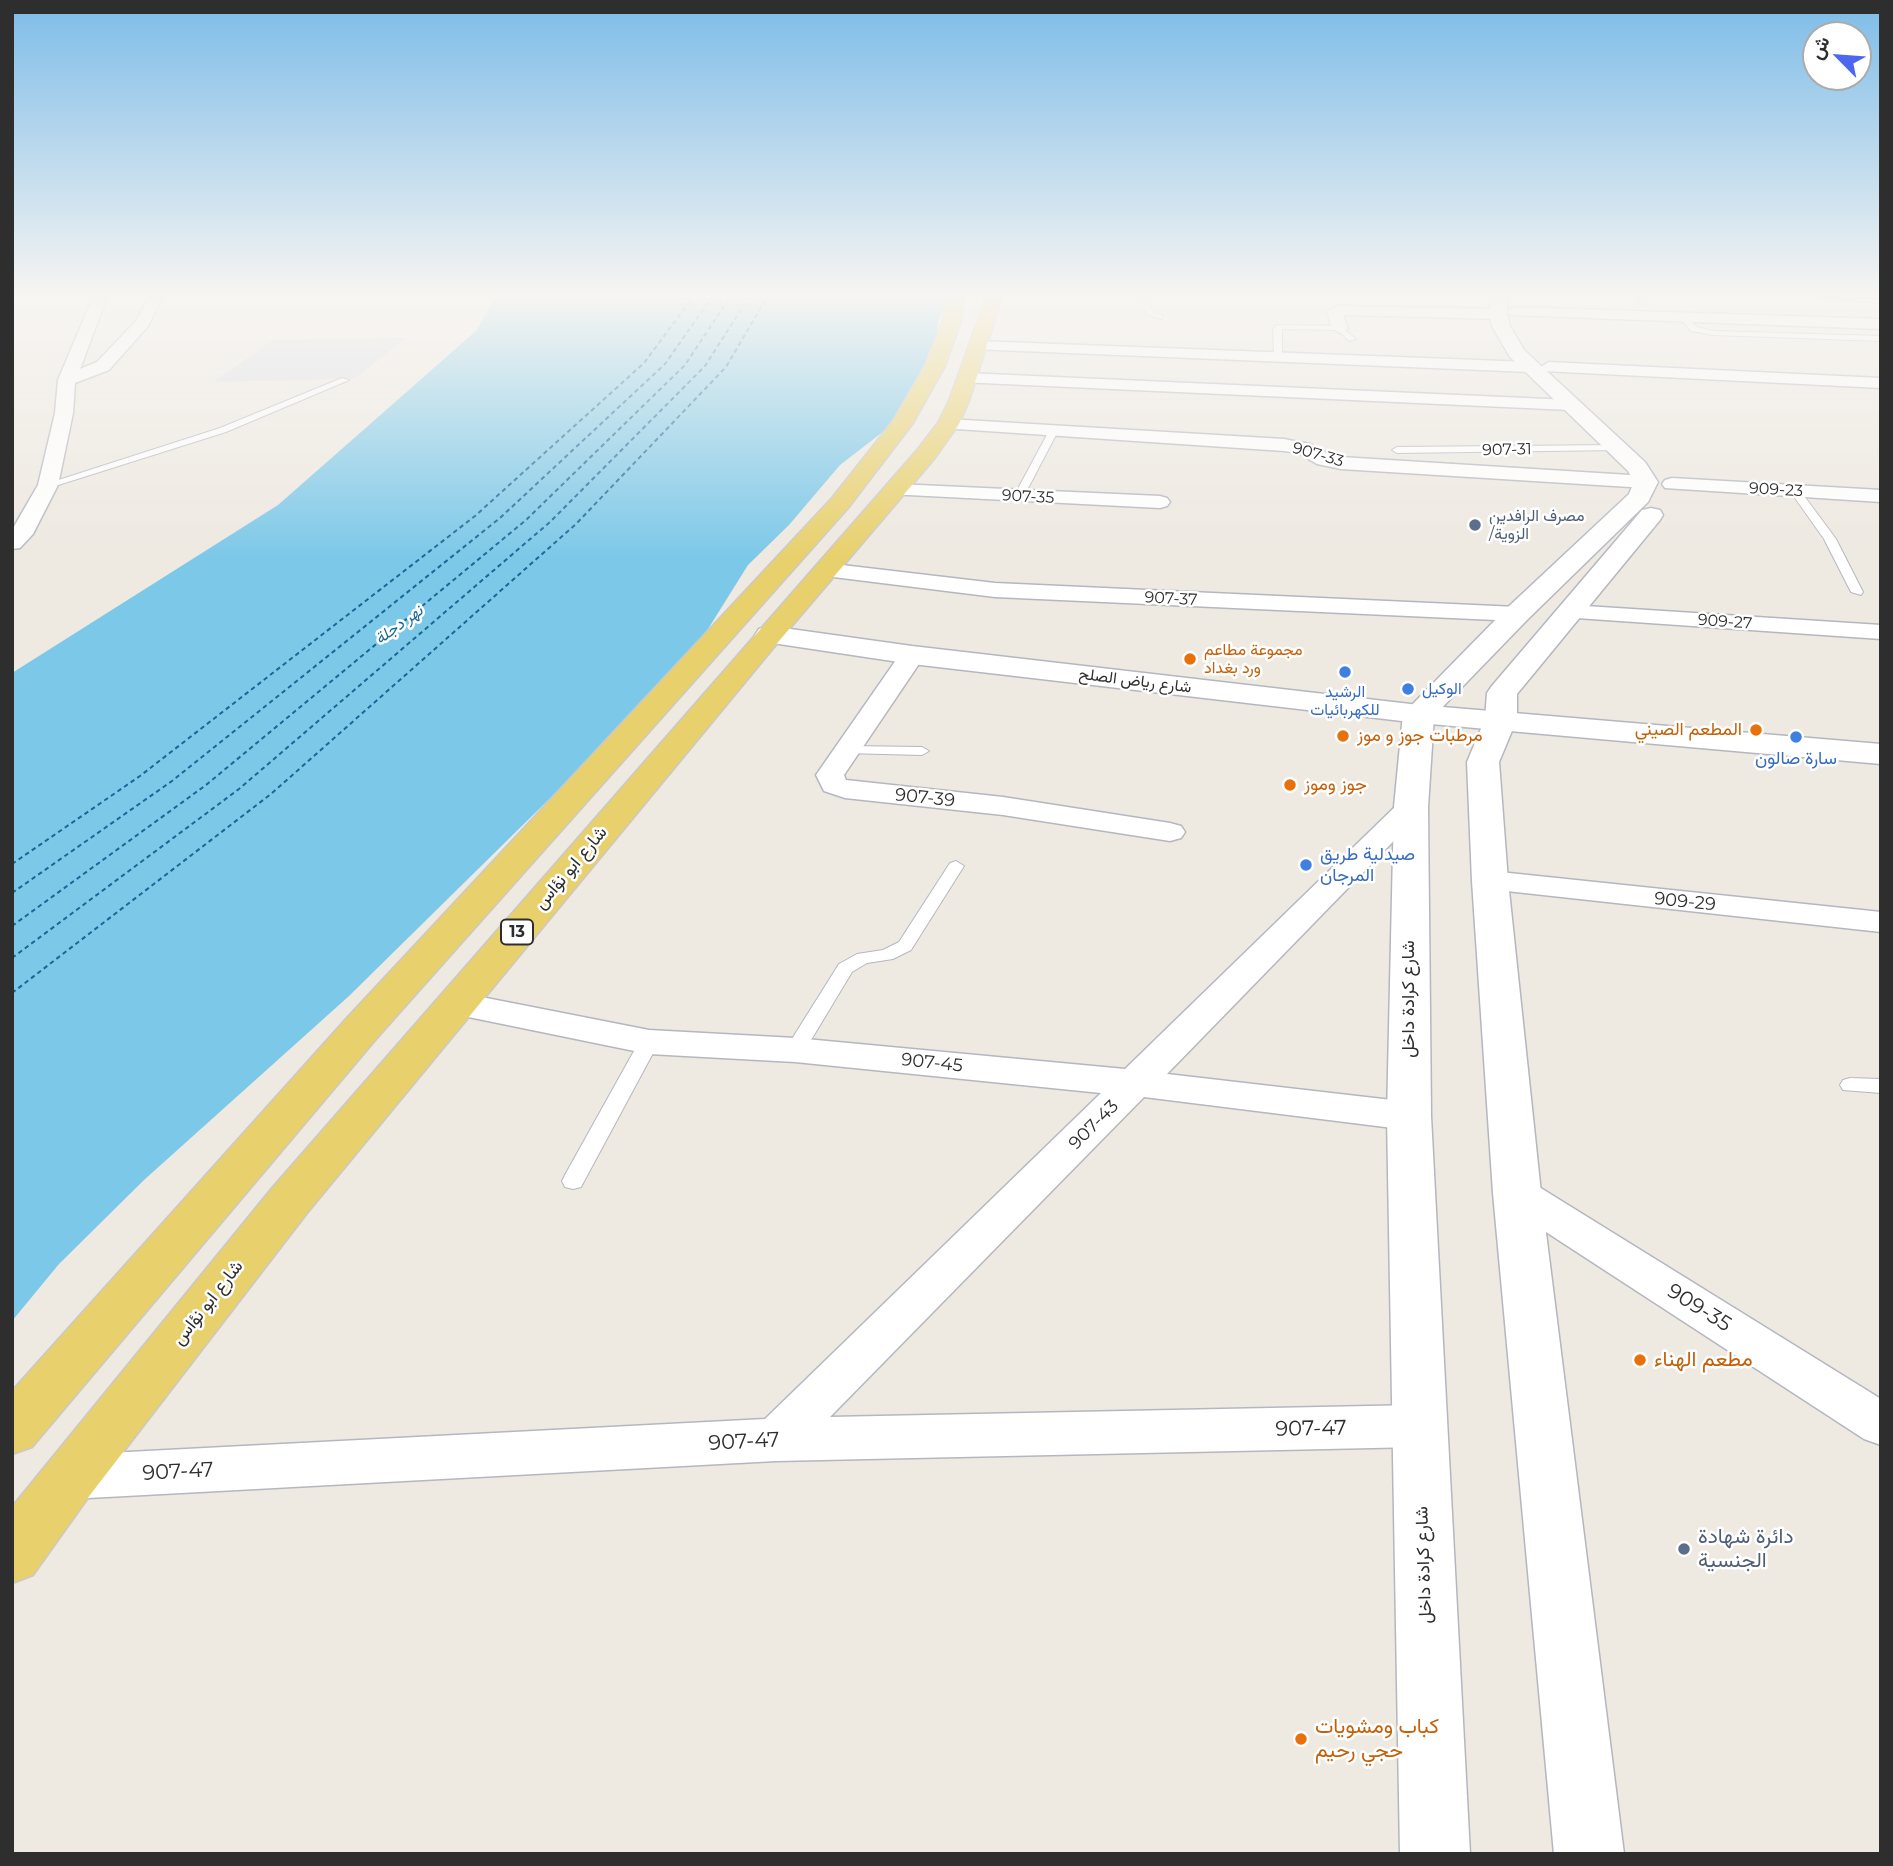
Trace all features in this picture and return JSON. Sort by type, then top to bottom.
[{"type":"main road","points":[[12,1430],[360,1029],[840,503],[902,423],[925,384]]},
{"type":"main road","name":"شارع ابو نؤاس","points":[[12,1555],[70,1477],[290,1200],[769,635],[896,490],[948,424],[963,384]]},
{"type":"main road","points":[[1553,384],[1570,405],[1617,449],[1659,483],[1666,497],[1503,693],[1501,719],[1482,762],[1517,1193],[1589,1854]]},
{"type":"main road","points":[[1419,714],[1517,614],[1640,497],[1659,483],[1666,472],[1560,384]]},
{"type":"main road","name":"شارع رياض الصلح","points":[[769,635],[912,655],[1419,714],[1881,754]]},
{"type":"main road","name":"شارع كرادة داخل","points":[[1419,714],[1410,807],[1409,1116],[1435,1854]]},
{"type":"street","points":[[12,543],[25,529],[48,485],[64,413],[67,384]]},
{"type":"street","points":[[1279,384],[1570,405]]},
{"type":"street","name":"907-33","points":[[948,424],[1284,445],[1303,448],[1324,460],[1341,464],[1659,483]]},
{"type":"street","name":"909-23","points":[[1659,483],[1881,496]]},
{"type":"street","name":"907-35","points":[[896,490],[1160,502]]},
{"type":"street","name":"907-37","points":[[825,570],[995,590],[1517,614]]},
{"type":"street","name":"909-27","points":[[1570,612],[1881,632]]},
{"type":"street","name":"907-39","points":[[912,655],[830,775],[834,785],[845,789],[1003,806],[1170,832]]},
{"type":"street","name":"907-43","points":[[776,1440],[1410,807]]},
{"type":"street","name":"909-29","points":[[1490,881],[1881,922]]},
{"type":"street","name":"907-45","points":[[456,1004],[649,1042],[795,1050],[1136,1083],[1409,1116]]},
{"type":"street","name":"909-35","points":[[1517,1193],[1881,1424]]},
{"type":"street","name":"907-47","points":[[70,1477],[776,1440],[1418,1426]]},
{"type":"lane","points":[[48,485],[223,430],[335,384]]},
{"type":"lane","points":[[1019,496],[1053,431]]},
{"type":"lane","name":"907-31","points":[[1397,450],[1617,449]]},
{"type":"lane","points":[[1795,491],[1830,539],[1857,592]]},
{"type":"lane","points":[[849,750],[922,751]]},
{"type":"lane","points":[[795,1050],[845,968],[863,958],[887,955],[905,946],[956,866]]},
{"type":"lane","points":[[573,1181],[649,1042]]},
{"type":"lane","points":[[1850,1085],[1881,1086]]},
{"type":"water","name":"نهر دجلة","points":[[416,384],[917,384],[902,414],[840,465],[789,525],[748,565],[693,653],[594,755],[349,996],[144,1180],[59,1264],[12,1321],[12,673],[278,505]]},
{"type":"ferry route","points":[[12,864],[140,776],[475,516],[621,384]]},
{"type":"ferry route","points":[[12,893],[172,781],[500,518],[643,384]]},
{"type":"ferry route","points":[[12,926],[206,785],[526,520],[665,384]]},
{"type":"ferry route","points":[[12,958],[239,789],[550,522],[687,384]]},
{"type":"ferry route","points":[[12,993],[271,794],[576,524],[710,384]]},
{"type":"place","name":"مصرف الرافدين /الزوية","points":[[1475,525]]},
{"type":"place","name":"مجموعة مطاعم ورد بغداد","points":[[1190,659]]},
{"type":"place","name":"الرشيد للكهربائيات","points":[[1345,672]]},
{"type":"place","name":"الوكيل","points":[[1408,689]]},
{"type":"place","name":"المطعم الصيني","points":[[1756,730]]},
{"type":"place","name":"مرطبات جوز و موز","points":[[1343,736]]},
{"type":"place","name":"سارة صالون","points":[[1796,737]]},
{"type":"place","name":"جوز وموز","points":[[1290,785]]},
{"type":"place","name":"صيدلية طريق المرجان","points":[[1306,865]]},
{"type":"place","name":"مطعم الهناء","points":[[1640,1360]]},
{"type":"place","name":"دائرة شهادة الجنسية","points":[[1684,1549]]},
{"type":"place","name":"كباب ومشويات حجي رحيم","points":[[1301,1739]]}]
